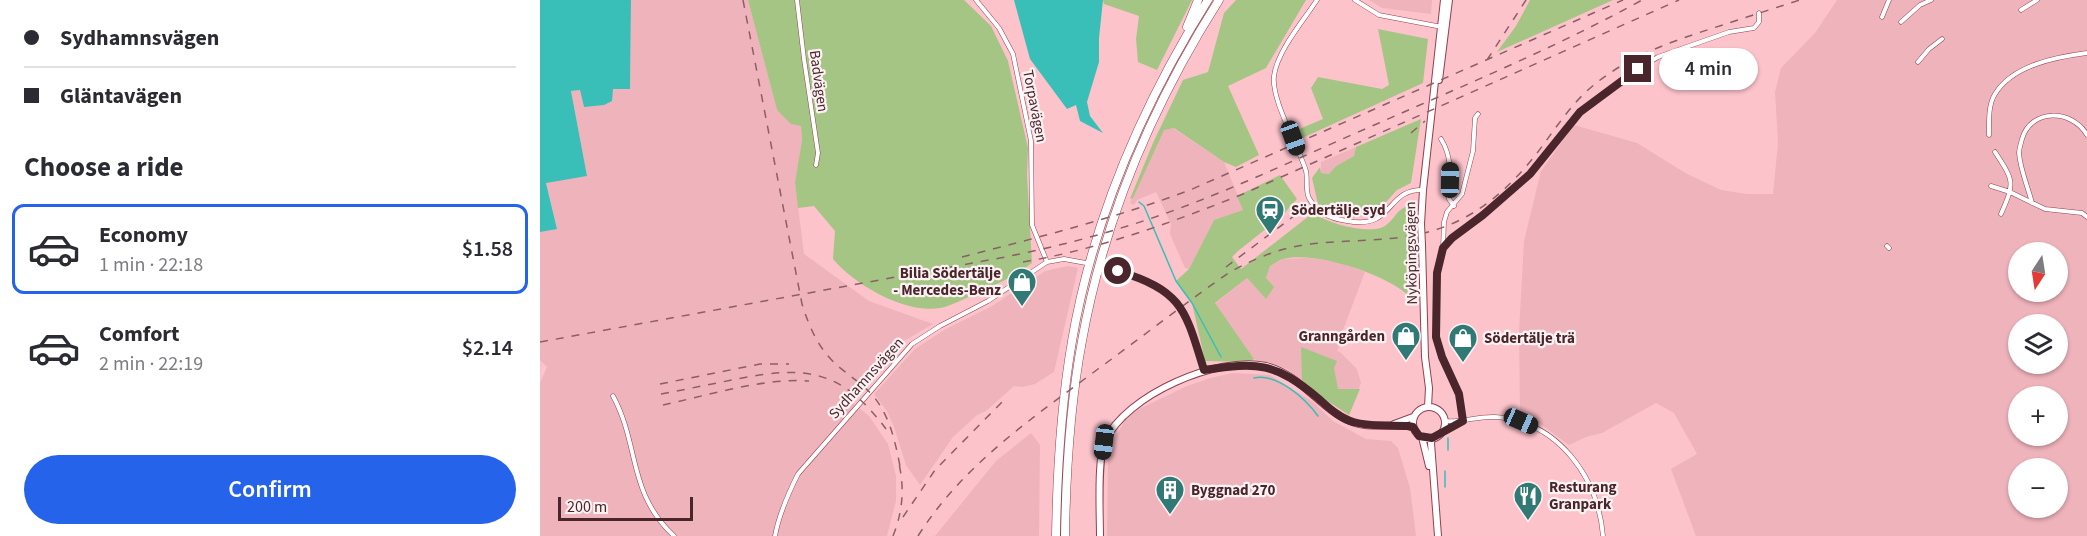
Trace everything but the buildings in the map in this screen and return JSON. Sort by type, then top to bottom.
[{"type":"highway","points":[[1056,536],[1063,410],[1072,340],[1081,299],[1121,171],[1198,0]]},
{"type":"highway","points":[[1177,50],[1208,0]]},
{"type":"highway","points":[[1065,536],[1072,410],[1082,341],[1095,280],[1120,199],[1145,135],[1183,59],[1219,0]]},
{"type":"highway","points":[[1202,27],[1224,0]]},
{"type":"main road","name":"Nyköpingsvägen","points":[[1428,407],[1421,224],[1444,0]]},
{"type":"main road","name":"Nyköpingsvägen","points":[[1443,27],[1449,0]]},
{"type":"main road","points":[[1100,536],[1100,469],[1104,442],[1113,427],[1134,406],[1159,391],[1204,370],[1239,364],[1265,366],[1281,371],[1351,422],[1413,427]]},
{"type":"main road","name":"Nyköpingsvägen","points":[[1429,388],[1437,409]]},
{"type":"main road","points":[[1391,425],[1413,417],[1421,409],[1428,407],[1441,412],[1444,421],[1442,431],[1432,438],[1422,437],[1415,432],[1413,417]]},
{"type":"main road","points":[[1422,437],[1433,487]]},
{"type":"main road","points":[[1432,438],[1433,487],[1438,536]]},
{"type":"street","name":"Badvägen","points":[[797,0],[818,153],[816,165]]},
{"type":"street","name":"Torpavägen","points":[[976,0],[999,28],[1013,54],[1031,141],[1032,225],[1047,262]]},
{"type":"street","points":[[1317,0],[1285,49],[1276,66],[1274,76],[1275,95],[1306,174],[1309,198],[1318,210],[1329,217],[1361,222],[1380,218],[1405,192],[1423,190]]},
{"type":"street","points":[[1355,0],[1379,15],[1443,27]]},
{"type":"street","points":[[1882,17],[1889,0]]},
{"type":"street","points":[[1901,22],[1920,5],[1930,0]]},
{"type":"street","points":[[2021,10],[2037,0]]},
{"type":"street","points":[[1443,248],[1530,174],[1575,117],[1596,99],[1658,57],[1729,32],[1754,28],[1760,22],[1759,14]]},
{"type":"street","points":[[1918,62],[1942,39]]},
{"type":"street","points":[[1989,135],[1988,117],[1995,94],[2016,72],[2056,59],[2087,53]]},
{"type":"street","points":[[1463,421],[1459,394],[1442,357],[1436,337],[1437,273],[1443,248],[1444,222],[1448,212],[1462,194],[1473,151],[1475,118],[1478,114]]},
{"type":"street","points":[[2032,203],[2019,152],[2025,128],[2036,119],[2054,115],[2066,118],[2083,128],[2087,135]]},
{"type":"street","points":[[1441,139],[1447,148],[1450,161],[1449,199],[1454,206]]},
{"type":"street","points":[[1995,152],[2012,180],[2001,214]]},
{"type":"street","points":[[1992,186],[2045,209],[2082,213],[2087,217]]},
{"type":"street","points":[[1047,262],[1064,259],[1086,263]]},
{"type":"street","name":"Sydhamnsvägen","points":[[776,536],[786,497],[798,474],[900,355],[921,338],[988,301],[1047,262]]},
{"type":"street","points":[[1106,268],[1149,282],[1170,296],[1189,323],[1204,370]]},
{"type":"street","points":[[613,396],[621,410],[636,472],[645,498],[661,524],[674,536]]},
{"type":"street","points":[[1444,421],[1493,417],[1521,421],[1543,432],[1566,449],[1581,468],[1594,494],[1603,536]]},
{"type":"street","points":[[1442,431],[1463,421]]},
{"type":"shaded area","points":[[631,0],[748,0],[777,110],[801,125],[802,140],[795,182],[804,254],[869,301],[933,324],[897,345],[852,402],[869,416],[888,444],[896,476],[896,501],[887,536],[540,536],[540,383],[547,367],[540,360],[540,232],[557,228],[546,182],[587,176],[571,91],[580,90],[584,107],[612,89],[630,89]]},
{"type":"shaded area","points":[[1369,0],[1432,0],[1431,14],[1382,8]]},
{"type":"shaded area","points":[[1837,0],[2087,0],[2087,536],[1696,536],[1671,469],[1697,454],[1674,413],[1656,403],[1602,433],[1569,445],[1520,409],[1519,332],[1524,241],[1541,171],[1574,125],[1637,143],[1687,174],[1721,190],[1747,194],[1773,194],[1778,143],[1775,92],[1781,68],[1815,33]]},
{"type":"shaded area","points":[[1173,128],[1224,162],[1244,210],[1214,220],[1189,269],[1185,268],[1170,234],[1171,224],[1156,192],[1137,200],[1134,205],[1130,203],[1163,130]]},
{"type":"shaded area","points":[[1356,147],[1354,156],[1336,166],[1329,174],[1321,173],[1321,162]]},
{"type":"shaded area","points":[[1309,258],[1338,262],[1365,272],[1337,351],[1357,369],[1361,383],[1349,415],[1323,398],[1287,369],[1254,359],[1215,304],[1247,278],[1265,298],[1266,278],[1270,266],[1283,259]]},
{"type":"shaded area","points":[[1068,266],[1078,268],[1054,372],[1035,384],[1014,386],[986,411],[977,415],[953,437],[920,485],[906,465],[887,411],[874,394],[915,349],[944,330],[992,306],[1045,271]]},
{"type":"shaded area","points":[[1233,373],[1270,375],[1313,402],[1333,421],[1366,439],[1391,441],[1398,448],[1410,488],[1416,536],[1107,536],[1108,456],[1125,420],[1137,410],[1187,386]]},
{"type":"shaded area","points":[[1031,433],[1040,445],[1039,536],[935,536],[996,461]]},
{"type":"green space","points":[[748,0],[964,0],[991,26],[1008,61],[1028,148],[1027,174],[1032,263],[1007,279],[954,304],[926,309],[912,307],[882,296],[842,269],[833,259],[835,231],[814,206],[798,208],[795,182],[802,140],[801,126],[791,124],[777,110]]},
{"type":"green space","points":[[1103,0],[1192,0],[1157,70],[1138,62],[1136,39],[1139,16],[1104,4]]},
{"type":"green space","points":[[1236,0],[1306,0],[1266,68],[1228,86],[1259,155],[1236,167],[1224,162],[1174,128],[1164,130],[1133,198],[1130,199],[1183,80],[1208,72],[1224,13]]},
{"type":"green space","points":[[1530,0],[1613,0],[1497,52],[1516,26]]},
{"type":"green space","points":[[1378,29],[1428,39],[1423,83],[1300,139],[1297,130],[1323,119],[1311,88],[1318,77],[1382,89],[1389,85]]},
{"type":"green space","points":[[1421,119],[1411,183],[1397,190],[1376,213],[1351,218],[1334,214],[1318,204],[1312,178],[1320,167],[1321,173],[1329,174],[1336,166],[1354,156],[1356,147]]},
{"type":"green space","points":[[1280,175],[1297,199],[1282,216],[1232,257],[1241,269],[1309,216],[1316,214],[1350,227],[1370,229],[1385,226],[1399,211],[1411,205],[1415,302],[1405,292],[1390,283],[1354,267],[1314,258],[1283,259],[1270,266],[1266,278],[1274,287],[1266,299],[1247,278],[1215,303],[1254,359],[1251,362],[1205,361],[1192,303],[1176,281],[1189,269],[1214,220],[1243,210],[1237,196]]},
{"type":"green space","points":[[1301,347],[1337,361],[1334,368],[1338,389],[1360,389],[1349,415],[1323,398],[1302,380]]},
{"type":"water","points":[[540,0],[631,0],[630,89],[613,89],[612,101],[604,105],[584,107],[580,90],[571,91],[587,176],[546,183],[557,229],[540,232]]},
{"type":"water","points":[[1014,0],[1103,0],[1099,62],[1087,102],[1090,116],[1103,133],[1080,121],[1076,105],[1067,109],[1030,59]]},
{"type":"waterway","points":[[1139,202],[1144,206],[1176,281],[1192,303],[1221,357]]},
{"type":"waterway","points":[[1254,378],[1272,379],[1290,388],[1318,416]]},
{"type":"waterway","points":[[1448,438],[1448,450]]},
{"type":"waterway","points":[[1445,471],[1445,487]]},
{"type":"railway","points":[[743,0],[805,313],[826,354],[866,389],[880,405],[891,430],[900,466]]},
{"type":"railway","points":[[1487,60],[1526,0]]},
{"type":"railway","points":[[962,257],[1106,218],[1190,190],[1623,0]]},
{"type":"railway","points":[[540,342],[1000,258],[1124,227],[1196,202],[1265,173],[1512,64],[1642,0]]},
{"type":"railway","points":[[1023,262],[1079,250],[1134,234],[1243,194],[1679,0]]},
{"type":"railway","points":[[918,536],[956,487],[977,465],[1023,425],[1230,272],[1279,250],[1330,242],[1404,237],[1458,221],[1490,201],[1509,185],[1534,157],[1580,97],[1617,68],[1680,39],[1800,0]]},
{"type":"railway","points":[[1411,133],[1425,121]]},
{"type":"railway","points":[[1226,267],[1302,210]]},
{"type":"railway","points":[[660,384],[760,364],[789,364]]},
{"type":"railway","points":[[661,394],[762,375],[803,373],[821,377],[854,394],[886,429]]},
{"type":"railway","points":[[663,405],[755,384],[809,381]]},
{"type":"railway","points":[[903,517],[935,470],[1003,401]]},
{"type":"railway","points":[[893,536],[902,498],[902,479],[898,460]]},
{"type":"place","name":"Södertälje syd","points":[[1270,236]]},
{"type":"place","name":"Bilia Södertälje - Mercedes-Benz","points":[[1022,308]]},
{"type":"place","name":"Granngården","points":[[1406,362]]},
{"type":"place","name":"Södertälje trä","points":[[1463,364]]},
{"type":"place","name":"Byggnad 270","points":[[1170,516]]},
{"type":"place","name":"Resturang Granpark","points":[[1528,522]]},
{"type":"route","points":[[1118,271],[1158,286],[1170,296],[1189,323],[1204,370],[1239,364],[1265,366],[1281,371],[1306,388],[1331,410],[1351,422],[1408,426],[1413,427],[1419,436],[1426,439],[1432,438],[1463,421],[1459,394],[1442,357],[1436,337],[1437,273],[1443,248],[1448,241],[1483,215],[1530,174],[1580,112],[1638,69]]}]
